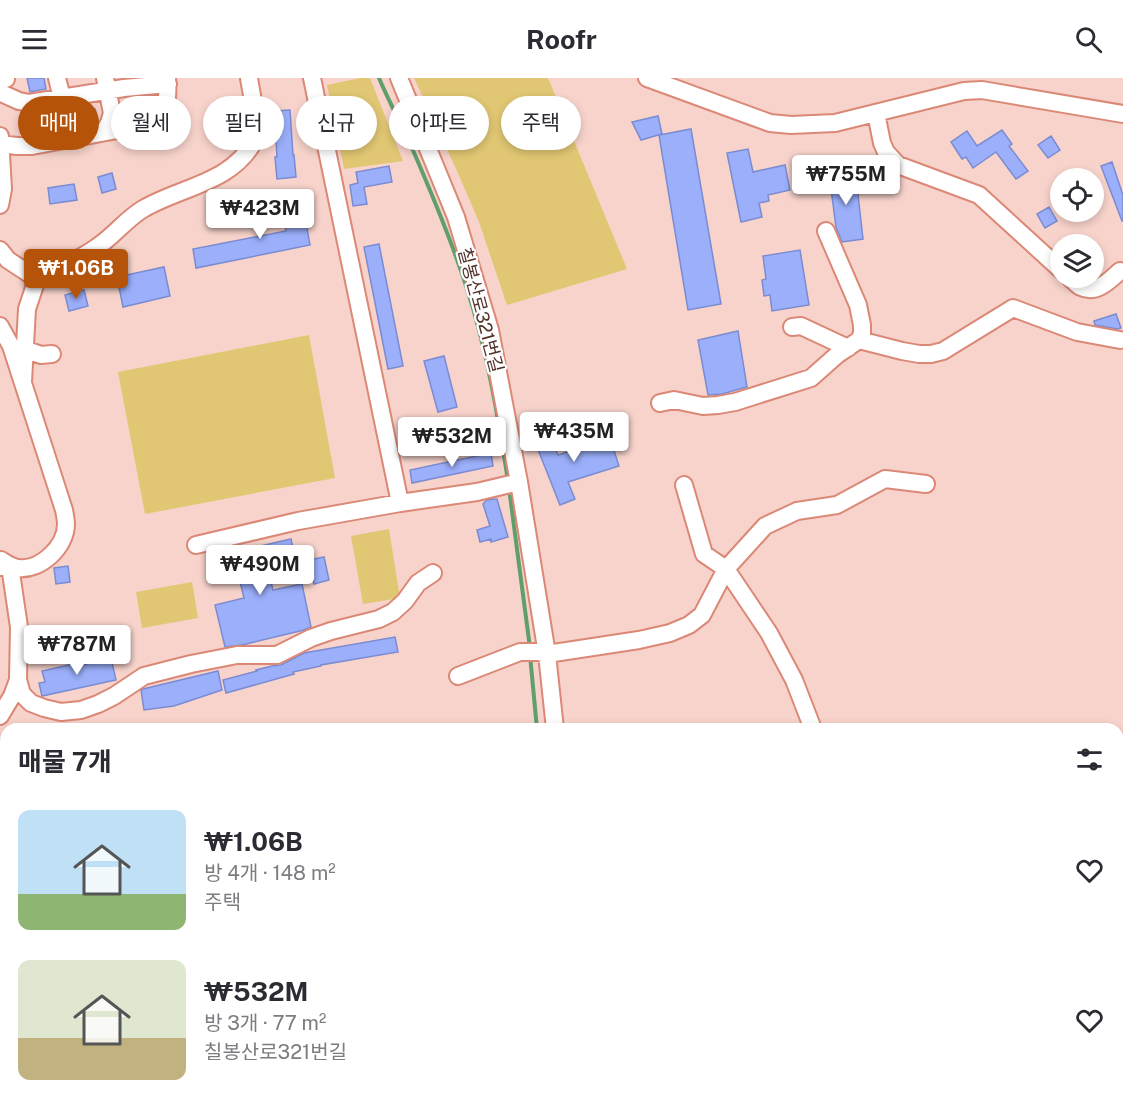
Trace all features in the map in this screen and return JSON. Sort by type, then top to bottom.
[{"type":"street","points":[[5,78],[0,94],[18,101]]},
{"type":"street","points":[[57,78],[62,96]]},
{"type":"street","points":[[22,382],[27,309],[37,279],[98,246],[143,209],[219,176],[245,155],[256,138],[249,78]]},
{"type":"street","points":[[312,78],[400,503]]},
{"type":"street","name":"칠봉산로321번길","points":[[399,78],[456,218],[490,330],[519,482],[554,723]]},
{"type":"street","points":[[647,78],[770,123],[792,125],[835,123],[964,91],[981,90],[1123,114]]},
{"type":"street","points":[[68,96],[106,84],[149,84],[167,81],[165,108],[159,120],[149,124],[99,133]]},
{"type":"street","points":[[104,132],[110,123],[112,113],[106,84]]},
{"type":"street","points":[[876,113],[882,143],[886,152],[898,165],[979,195],[1050,259]]},
{"type":"street","points":[[0,136],[3,189],[0,204]]},
{"type":"street","points":[[0,144],[18,146]]},
{"type":"street","points":[[660,403],[674,400],[704,406],[735,402],[811,378],[853,344],[862,334],[858,305],[826,231]]},
{"type":"street","points":[[0,250],[8,260],[37,279]]},
{"type":"street","points":[[1104,285],[1120,272]]},
{"type":"street","points":[[792,327],[801,327],[853,344],[931,354],[943,351],[1013,308],[1077,332],[1120,340]]},
{"type":"street","points":[[0,326],[11,346],[64,510],[67,526],[60,544],[51,556],[37,564],[21,568],[3,564],[19,627],[18,680],[22,694],[31,703],[61,711],[81,710],[114,696],[144,676],[237,655],[277,655],[331,631],[379,619],[393,612],[405,601],[418,583],[433,573]]},
{"type":"street","points":[[24,349],[41,355],[52,354]]},
{"type":"street","points":[[458,676],[520,652],[542,653],[639,640],[670,633],[689,625],[702,615],[726,569],[765,526],[797,511],[837,505],[885,479],[926,484]]},
{"type":"street","points":[[196,545],[298,521],[498,488],[519,482]]},
{"type":"street","points":[[684,485],[704,554],[726,569],[769,633],[794,680],[811,723]]},
{"type":"street","points":[[0,716],[18,680]]},
{"type":"shaded area","points":[[370,78],[389,126],[389,150],[399,150],[403,161],[344,169],[340,150],[377,150],[377,96],[329,96],[327,85]]},
{"type":"shaded area","points":[[414,78],[548,78],[555,96],[501,96],[501,150],[578,150],[627,269],[507,305],[479,222],[447,150],[489,150],[489,96],[422,96]]},
{"type":"shaded area","points":[[309,335],[335,478],[145,514],[118,372]]},
{"type":"shaded area","points":[[389,529],[400,598],[363,604],[351,536]]},
{"type":"shaded area","points":[[192,582],[198,618],[142,628],[136,592]]},
{"type":"building","points":[[27,78],[44,78],[46,89],[30,92]]},
{"type":"building","points":[[284,110],[290,110],[296,177],[277,179],[275,157],[277,157],[277,150],[284,150]]},
{"type":"building","points":[[658,116],[662,134],[641,140],[632,122]]},
{"type":"building","points":[[691,129],[721,304],[688,310],[659,135]]},
{"type":"building","points":[[1002,130],[1012,144],[1009,146],[1028,171],[1016,179],[996,152],[973,168],[966,157],[962,159],[951,142],[967,131],[977,146]]},
{"type":"building","points":[[1051,136],[1060,150],[1048,158],[1038,145]]},
{"type":"building","points":[[748,149],[753,172],[785,165],[790,190],[768,195],[769,201],[759,203],[762,217],[741,222],[727,153]]},
{"type":"building","points":[[1112,162],[1123,195],[1123,221],[1104,174],[1104,168],[1101,166]]},
{"type":"building","points":[[389,166],[392,182],[364,187],[367,204],[353,206],[350,185],[358,183],[356,172]]},
{"type":"building","points":[[848,169],[849,178],[856,177],[863,239],[842,242],[836,227],[830,181],[835,180],[834,171]]},
{"type":"building","points":[[112,173],[116,189],[102,193],[98,177]]},
{"type":"building","points":[[74,184],[77,200],[50,204],[48,188]]},
{"type":"building","points":[[301,195],[310,245],[196,268],[193,249],[286,231],[285,225],[288,224],[283,199]]},
{"type":"building","points":[[1049,207],[1050,222],[1055,222],[1045,228],[1037,214]]},
{"type":"building","points":[[379,244],[403,366],[388,369],[364,247]]},
{"type":"building","points":[[800,250],[809,305],[772,311],[770,295],[764,296],[762,280],[766,279],[763,256]]},
{"type":"building","points":[[164,267],[170,296],[123,307],[117,277]]},
{"type":"building","points":[[84,290],[88,306],[69,311],[65,295]]},
{"type":"building","points":[[1116,314],[1121,328],[1095,325],[1094,321]]},
{"type":"building","points":[[738,331],[747,387],[722,394],[708,395],[698,340]]},
{"type":"building","points":[[444,356],[457,407],[438,412],[424,361]]},
{"type":"building","points":[[548,431],[558,455],[610,438],[619,466],[568,482],[575,499],[560,505],[533,437]]},
{"type":"building","points":[[491,453],[493,466],[412,483],[410,470]]},
{"type":"building","points":[[497,499],[508,537],[491,542],[491,539],[480,542],[477,530],[490,526],[483,504],[487,500]]},
{"type":"building","points":[[291,539],[296,563],[268,569],[273,590],[302,584],[311,627],[242,645],[225,647],[215,605],[244,598],[238,573],[214,579],[209,558]]},
{"type":"building","points":[[324,557],[329,580],[314,584],[309,560]]},
{"type":"building","points":[[68,566],[70,582],[56,584],[54,568]]},
{"type":"building","points":[[395,637],[398,652],[321,665],[226,693],[223,680],[281,665],[304,653]]},
{"type":"building","points":[[78,655],[81,665],[111,658],[116,680],[42,696],[39,683],[45,682],[42,671],[69,665],[67,658]]},
{"type":"building","points":[[218,671],[222,690],[174,706],[144,710],[141,690]]},
{"type":"waterway","points":[[379,78],[434,200],[467,289],[486,360],[508,481]]},
{"type":"waterway","points":[[509,488],[530,648]]},
{"type":"waterway","points":[[530,655],[536,723]]}]
